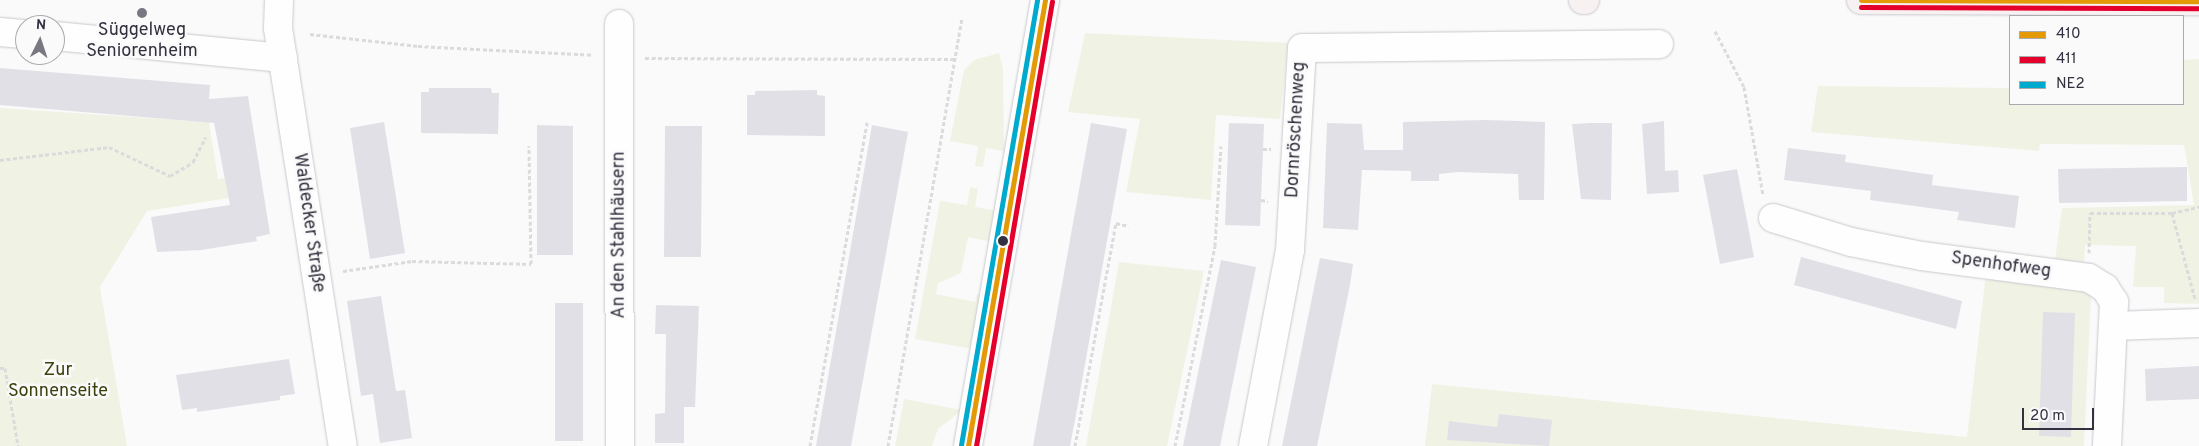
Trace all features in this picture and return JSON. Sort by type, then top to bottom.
[{"type":"main road","points":[[1861,0],[2199,1]]},
{"type":"street","name":"Waldecker Straße","points":[[279,0],[283,58],[342,446]]},
{"type":"street","points":[[968,446],[1045,0]]},
{"type":"street","name":"An den Stahlhäusern","points":[[619,24],[620,446]]},
{"type":"street","points":[[0,32],[15,33]]},
{"type":"street","points":[[65,37],[283,58]]},
{"type":"street","name":"Dornröschenweg","points":[[1253,446],[1290,250],[1302,48],[1660,44]]},
{"type":"street","name":"Spenhofweg","points":[[1773,218],[1850,242],[1922,256],[2089,278]]},
{"type":"street","points":[[2089,278],[2104,288],[2114,302],[2107,446]]},
{"type":"street","points":[[2113,326],[2198,323]]},
{"type":"path","points":[[888,446],[962,18]]},
{"type":"path","points":[[1715,31],[1744,87],[1762,195],[1773,218]]},
{"type":"path","points":[[810,446],[867,122]]},
{"type":"path","points":[[0,160],[109,147],[170,176],[193,162],[206,137]]},
{"type":"path","points":[[338,272],[412,261],[530,264],[529,146]]},
{"type":"path","points":[[1175,446],[1215,246],[1221,146]]},
{"type":"path","points":[[2089,278],[2090,213],[2172,213],[2199,207]]},
{"type":"path","points":[[2172,213],[2193,291],[2198,323]]},
{"type":"path","points":[[1075,446],[1116,223],[1129,226]]},
{"type":"path","points":[[0,368],[5,368],[18,446]]},
{"type":"green space","points":[[1085,33],[1288,43],[1280,119],[1216,115],[1211,200],[1126,192],[1140,119],[1068,112]]},
{"type":"green space","points":[[999,53],[1003,68],[1004,151],[986,148],[983,167],[975,166],[978,146],[950,141],[964,70],[974,60]]},
{"type":"green space","points":[[2199,59],[2199,304],[2164,303],[2164,287],[2133,287],[2136,246],[2085,245],[2084,262],[2055,260],[2062,208],[2194,205],[2184,145],[2040,144],[2039,151],[1811,132],[1818,86],[2009,88],[2009,105],[2184,105],[2184,60]]},
{"type":"green space","name":"Zur Sonnenseite","points":[[0,108],[209,122],[218,179],[237,176],[241,196],[147,211],[100,287],[127,446],[0,446]]},
{"type":"green space","points":[[970,187],[978,189],[975,207],[999,211],[992,242],[968,237],[961,273],[938,283],[936,294],[975,302],[977,294],[982,295],[973,349],[915,339],[940,201],[967,205]]},
{"type":"green space","points":[[1119,262],[1204,271],[1167,446],[1086,446]]},
{"type":"green space","points":[[1986,273],[2070,284],[2091,295],[2084,446],[1425,446],[1432,384],[1967,437]]},
{"type":"green space","points":[[904,399],[962,410],[938,429],[932,446],[895,446]]},
{"type":"building","points":[[0,68],[210,85],[209,99],[248,96],[270,234],[256,237],[257,241],[201,250],[157,252],[151,217],[230,205],[214,123],[0,105]]},
{"type":"building","points":[[429,88],[491,88],[492,93],[499,93],[498,134],[421,133],[421,92],[429,92]]},
{"type":"building","points":[[817,90],[817,95],[825,96],[825,136],[747,135],[747,95],[755,95],[755,91]]},
{"type":"building","points":[[1485,120],[1545,122],[1544,200],[1519,200],[1518,174],[1458,172],[1439,174],[1439,181],[1411,181],[1411,171],[1362,170],[1358,230],[1323,228],[1327,123],[1362,124],[1364,150],[1403,150],[1403,122]]},
{"type":"building","points":[[1664,121],[1665,171],[1678,170],[1679,192],[1647,194],[1642,124]]},
{"type":"building","points":[[384,122],[405,253],[370,259],[350,128]]},
{"type":"building","points":[[1091,123],[1127,129],[1077,409],[1070,446],[1033,446]]},
{"type":"building","points":[[1229,123],[1264,124],[1260,226],[1225,225]]},
{"type":"building","points":[[1612,123],[1611,200],[1581,199],[1572,124]]},
{"type":"building","points":[[537,125],[573,126],[573,255],[537,255]]},
{"type":"building","points":[[872,125],[908,132],[851,446],[816,446]]},
{"type":"building","points":[[665,126],[702,126],[701,257],[664,257]]},
{"type":"building","points":[[1788,148],[1846,155],[1845,162],[1933,175],[1932,185],[2019,196],[2015,228],[1957,220],[1959,212],[1870,200],[1871,191],[1784,180]]},
{"type":"building","points":[[2187,167],[2187,201],[2059,203],[2058,169]]},
{"type":"building","points":[[1737,169],[1754,257],[1720,264],[1703,175]]},
{"type":"building","points":[[1801,257],[1962,301],[1956,329],[1794,285]]},
{"type":"building","points":[[1320,258],[1353,264],[1350,285],[1317,446],[1282,446]]},
{"type":"building","points":[[1221,260],[1256,267],[1220,446],[1183,446]]},
{"type":"building","points":[[381,296],[396,391],[405,390],[412,438],[380,443],[373,394],[361,396],[347,301]]},
{"type":"building","points":[[555,303],[583,303],[583,441],[555,441]]},
{"type":"building","points":[[656,305],[699,306],[695,407],[684,407],[684,443],[655,443],[655,414],[665,413],[666,334],[655,334]]},
{"type":"building","points":[[2043,312],[2075,313],[2071,437],[2039,436]]},
{"type":"building","points":[[289,359],[295,394],[280,396],[280,400],[197,412],[197,408],[182,410],[176,375]]},
{"type":"building","points":[[2199,366],[2199,399],[2146,401],[2145,369]]},
{"type":"building","points":[[1499,414],[1552,420],[1549,446],[1447,440],[1449,421],[1497,427]]},
{"type":"transit line","name":"NE2","points":[[961,445],[1037,0]]},
{"type":"transit line","name":"410","points":[[968,446],[1045,0]]},
{"type":"transit line","name":"410","points":[[1861,0],[2199,1]]},
{"type":"transit line","name":"411","points":[[976,446],[1052,1]]},
{"type":"transit line","name":"411","points":[[1861,7],[2199,8]]},
{"type":"place","name":"Süggelweg Seniorenheim","points":[[142,13]]}]
